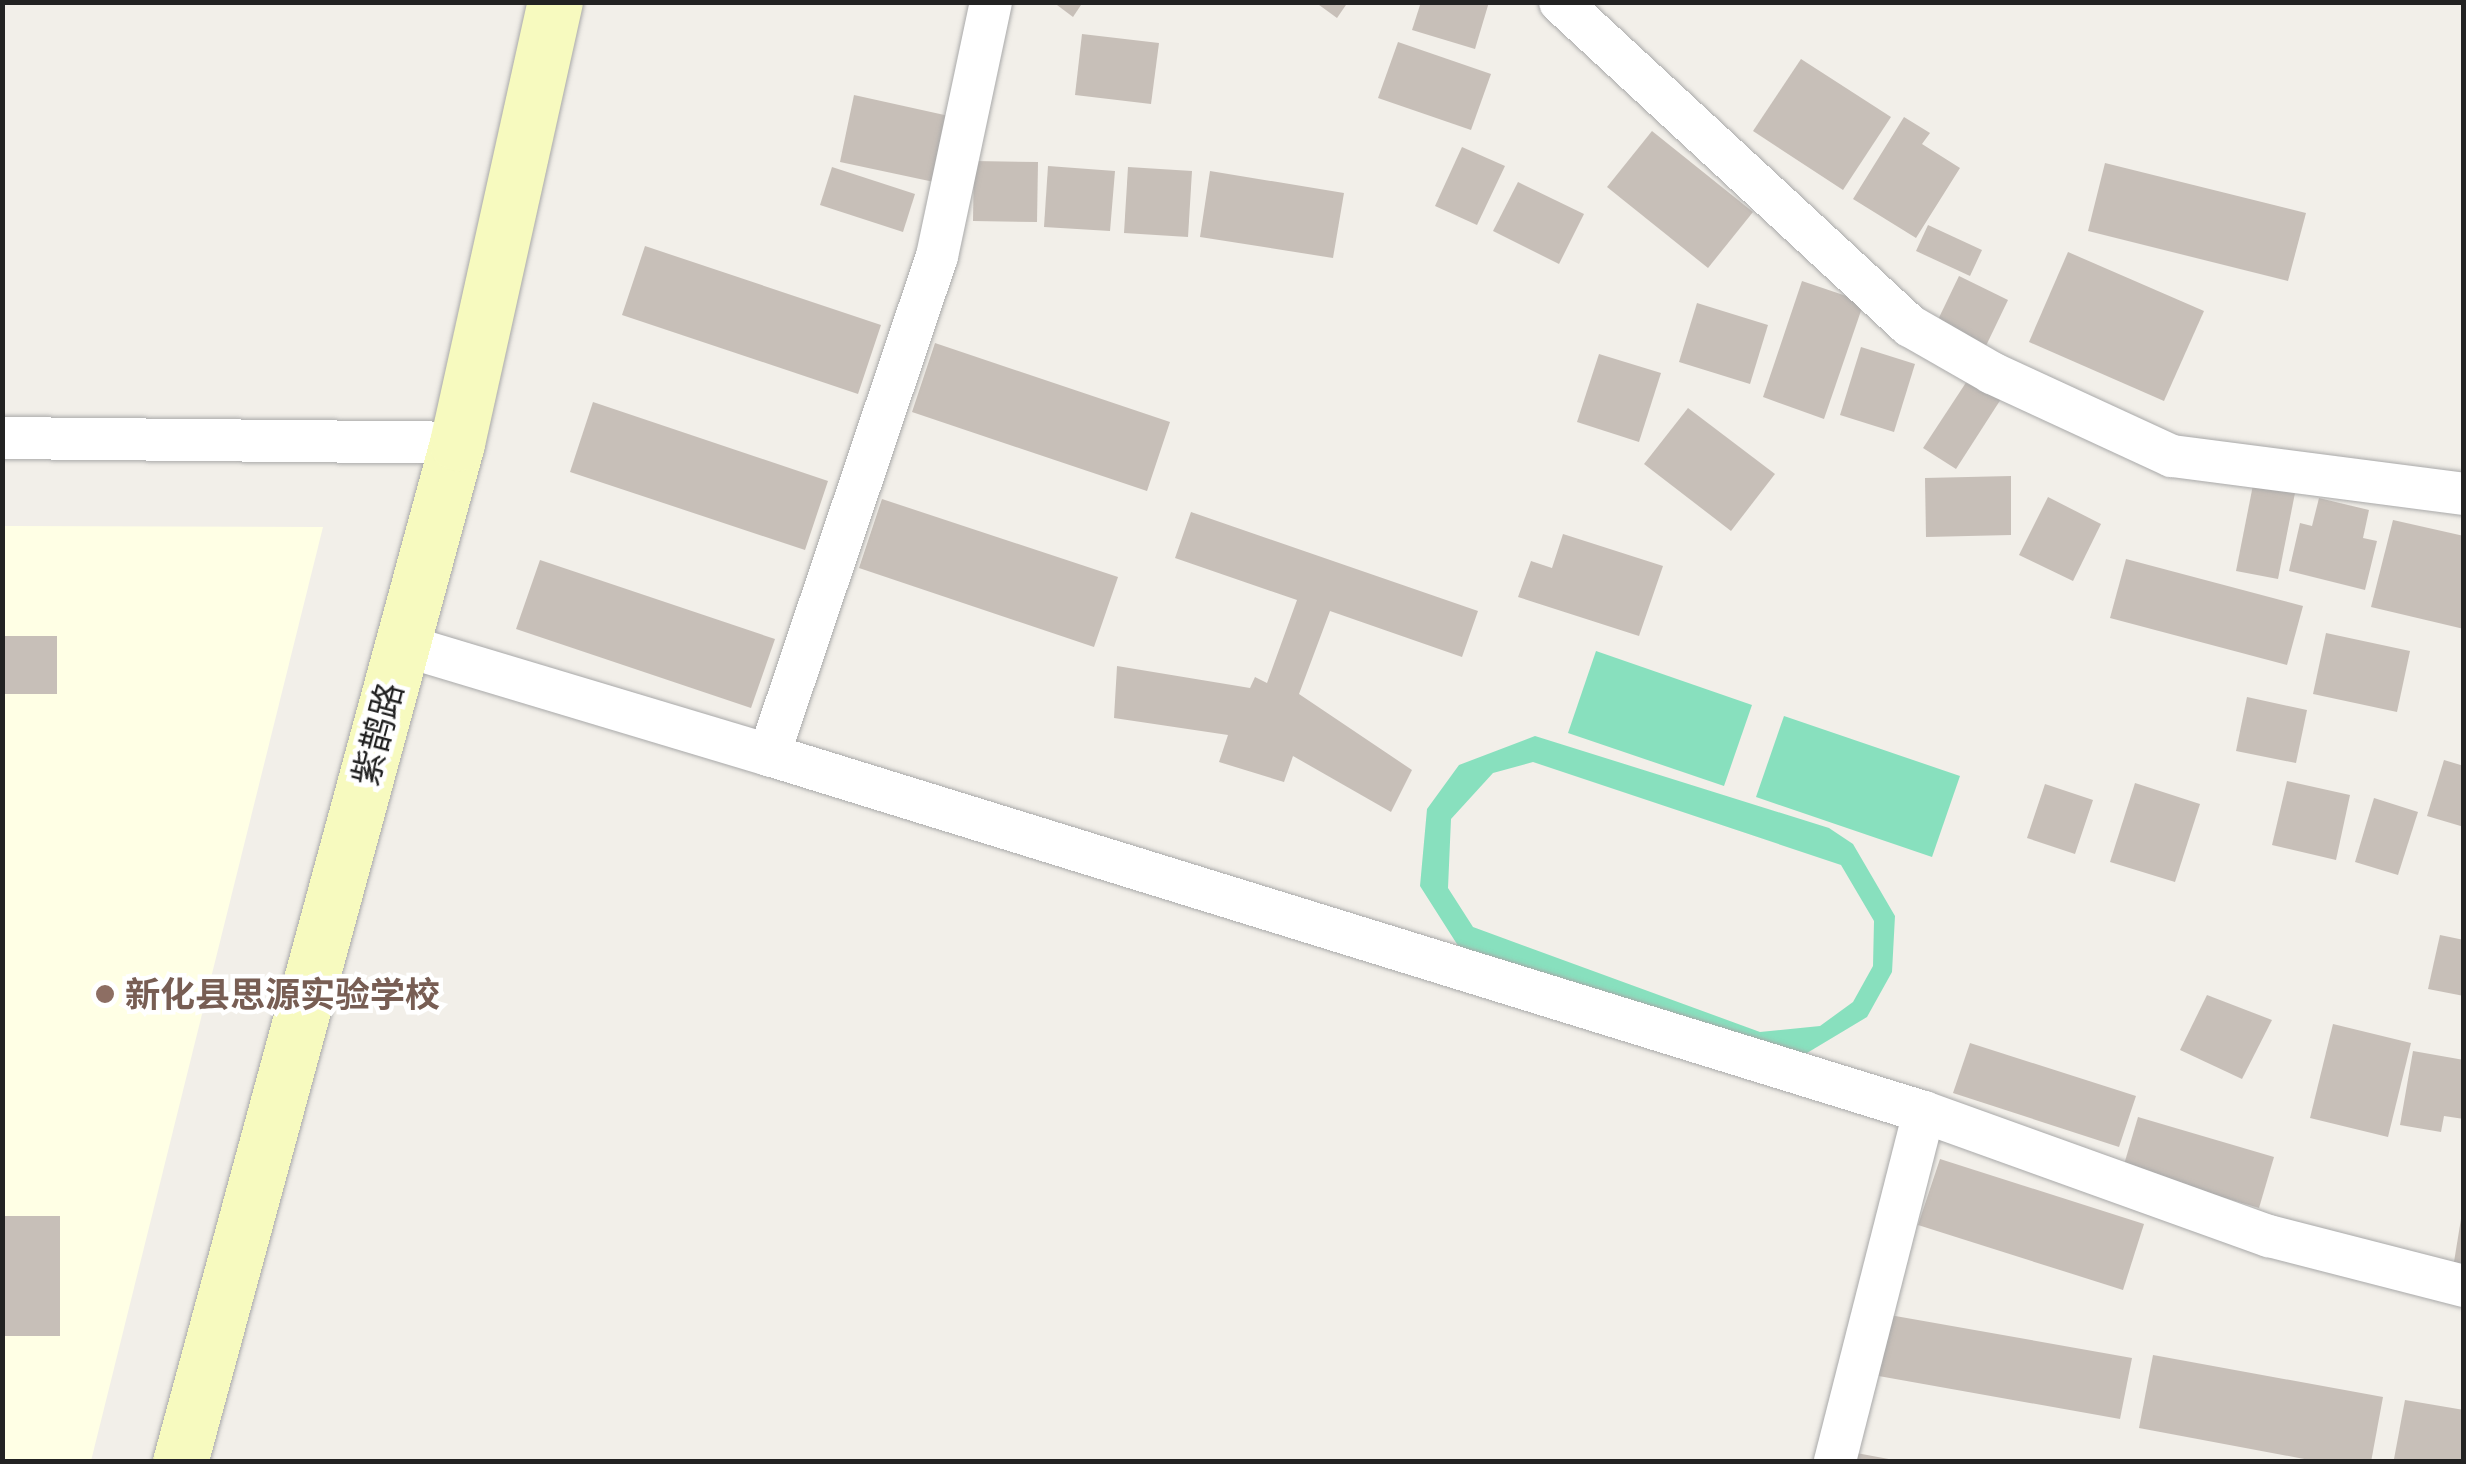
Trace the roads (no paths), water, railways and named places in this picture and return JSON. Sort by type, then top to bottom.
[{"type":"street","name":"紫鹊路","points":[[180,1462],[456,443],[554,2]]},
{"type":"street","points":[[769,754],[937,256],[990,2]]},
{"type":"street","points":[[1560,2],[1910,326],[1992,372],[2172,456],[2464,494]]},
{"type":"street","points":[[2,438],[456,443]]},
{"type":"street","points":[[402,645],[769,754],[1924,1112],[2269,1236],[2464,1286]]},
{"type":"street","points":[[1835,1462],[1924,1112]]},
{"type":"place","name":"新化县思源实验学校","points":[[105,994]]}]
